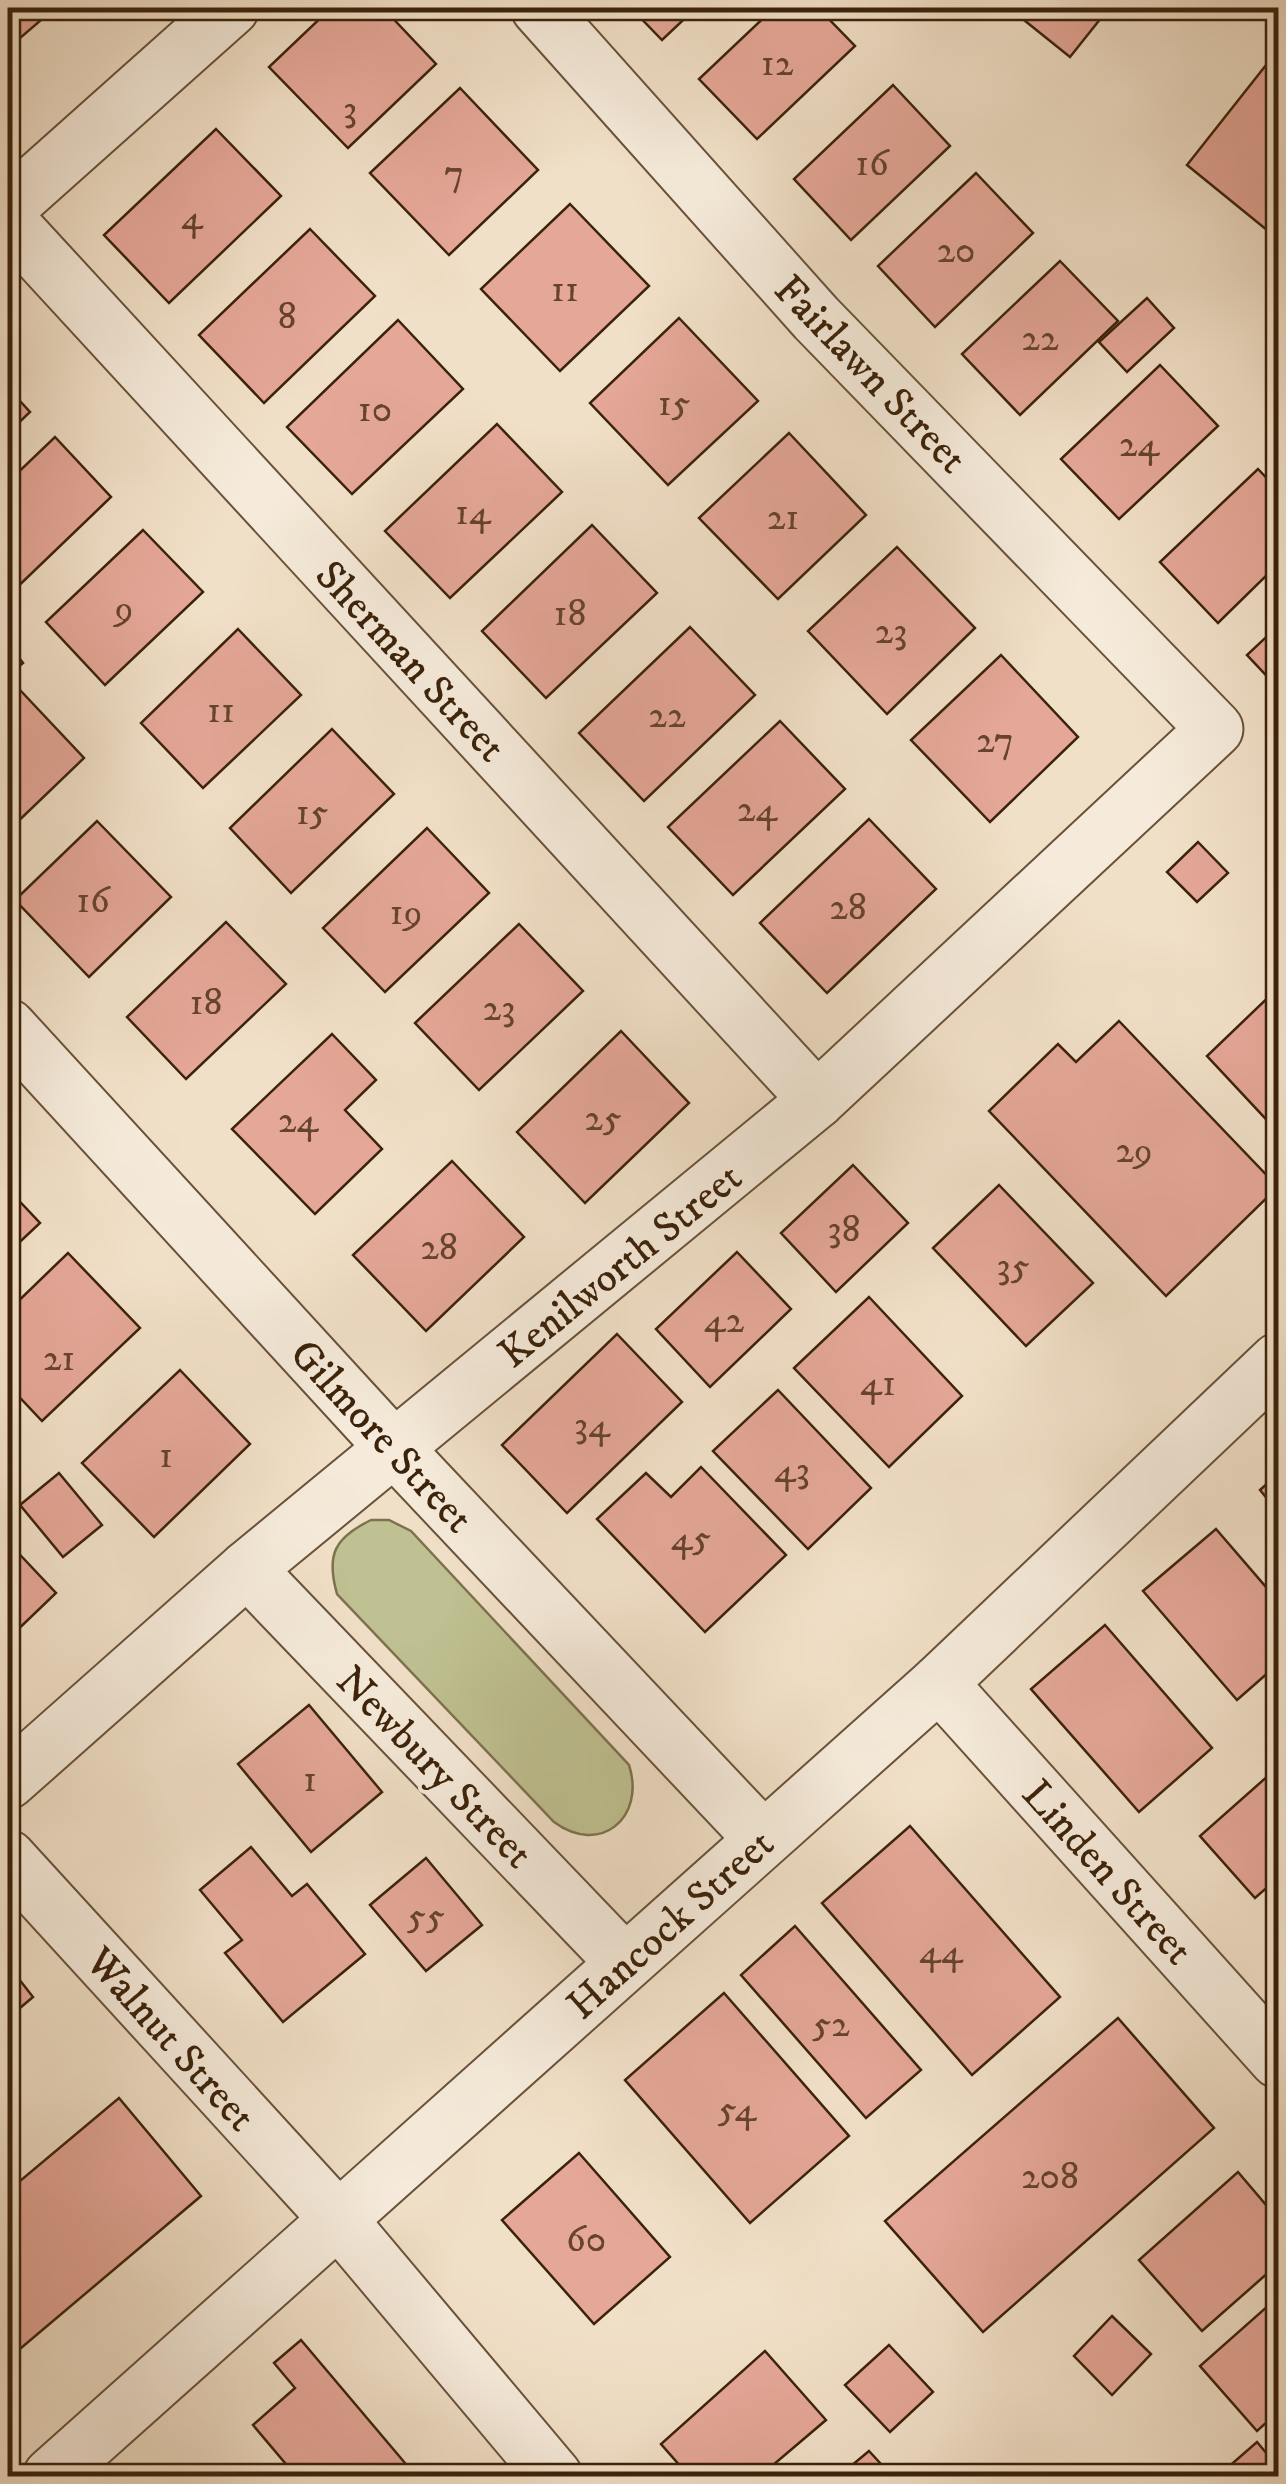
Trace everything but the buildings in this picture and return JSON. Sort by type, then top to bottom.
[{"type":"street","points":[[8,207],[232,8]]},
{"type":"street","name":"Fairlawn Street","points":[[539,8],[816,318],[1215,729]]},
{"type":"street","name":"Sherman Street","points":[[8,221],[817,1100]]},
{"type":"street","name":"Kenilworth Street","points":[[8,1780],[248,1570],[817,1100],[1215,729]]},
{"type":"street","name":"Gilmore Street","points":[[8,1027],[394,1448],[764,1839]]},
{"type":"street","name":"Hancock Street","points":[[51,2476],[939,1683],[1278,1361]]},
{"type":"street","name":"Newbury Street","points":[[248,1570],[624,1962]]},
{"type":"street","name":"Linden Street","points":[[939,1683],[1278,2060]]},
{"type":"street","name":"Walnut Street","points":[[8,1858],[337,2218],[554,2476]]},
{"type":"green space","points":[[371,1520],[389,1520],[411,1531],[629,1765],[631,1801],[615,1826],[588,1835],[554,1822],[337,1594],[332,1569],[336,1549],[349,1534]]}]
